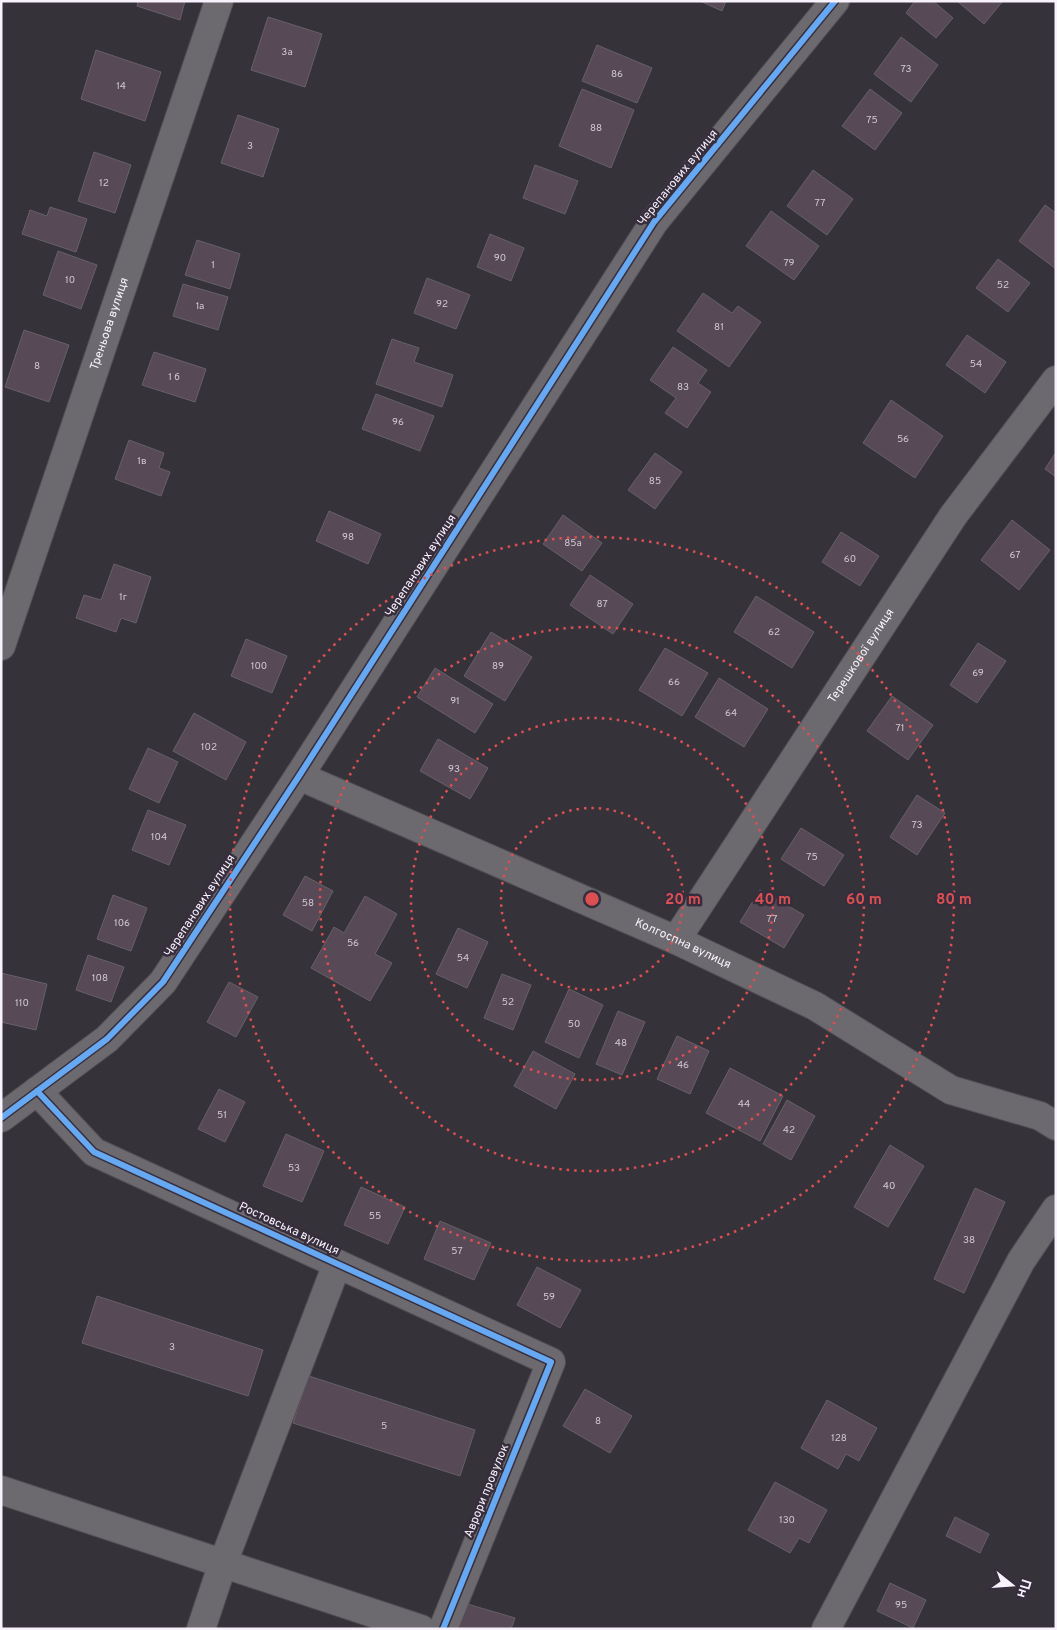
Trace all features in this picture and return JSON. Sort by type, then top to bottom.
[{"type":"street","name":"Треньова вулиця","points":[[1,646],[219,1]]},
{"type":"street","name":"Черепанових вулиця","points":[[1,1118],[107,1039],[163,982],[299,776],[654,222],[835,1]]},
{"type":"street","name":"Терешкової вулиця","points":[[676,940],[954,516],[1056,380]]},
{"type":"street","name":"Колгоспна вулиця","points":[[299,776],[676,940],[815,1006],[951,1090],[1040,1116],[1056,1126]]},
{"type":"street","name":"Ростовська вулиця","points":[[37,1092],[94,1152],[551,1362]]},
{"type":"street","points":[[826,1629],[1021,1261],[1056,1209]]},
{"type":"street","points":[[201,1629],[223,1563],[337,1264]]},
{"type":"street","name":"Аврори провулок","points":[[443,1629],[551,1362]]},
{"type":"street","points":[[1,1490],[422,1629]]},
{"type":"building","points":[[138,1],[185,1],[180,20],[137,6]]},
{"type":"building","points":[[700,1],[726,1],[722,11]]},
{"type":"building","points":[[915,1],[933,1],[953,18],[936,38],[906,13]]},
{"type":"building","points":[[957,1],[1003,1],[984,24]]},
{"type":"building","points":[[268,17],[322,34],[305,87],[251,70]]},
{"type":"building","points":[[901,37],[938,65],[911,102],[874,74]]},
{"type":"building","points":[[597,45],[652,68],[637,103],[582,81]]},
{"type":"building","points":[[96,50],[161,72],[145,121],[81,99]]},
{"type":"building","points":[[582,89],[634,110],[611,168],[559,146]]},
{"type":"building","points":[[870,89],[902,113],[875,150],[842,126]]},
{"type":"building","points":[[238,115],[279,129],[263,177],[221,163]]},
{"type":"building","points":[[94,152],[131,165],[115,213],[78,201]]},
{"type":"building","points":[[535,165],[578,181],[565,214],[523,198]]},
{"type":"building","points":[[813,170],[853,199],[827,235],[787,206]]},
{"type":"building","points":[[1045,205],[1056,213],[1056,269],[1019,241]]},
{"type":"building","points":[[50,207],[87,219],[76,252],[22,234],[30,210],[47,216]]},
{"type":"building","points":[[771,211],[819,246],[794,280],[746,246]]},
{"type":"building","points":[[490,234],[524,248],[511,281],[477,267]]},
{"type":"building","points":[[197,240],[240,254],[230,289],[185,275]]},
{"type":"building","points":[[58,251],[97,265],[81,309],[43,295]]},
{"type":"building","points":[[998,259],[1030,283],[1008,312],[976,288]]},
{"type":"building","points":[[427,278],[470,295],[456,329],[414,313]]},
{"type":"building","points":[[183,284],[228,297],[218,330],[173,316]]},
{"type":"building","points":[[703,293],[732,313],[738,306],[761,322],[729,367],[677,331]]},
{"type":"building","points":[[24,330],[69,345],[49,402],[5,387]]},
{"type":"building","points":[[967,335],[1006,362],[985,393],[946,365]]},
{"type":"building","points":[[392,339],[419,348],[414,362],[453,375],[442,407],[376,384]]},
{"type":"building","points":[[673,347],[707,370],[698,383],[711,392],[687,428],[665,413],[676,398],[650,380]]},
{"type":"building","points":[[154,352],[206,369],[195,402],[142,385]]},
{"type":"building","points":[[376,394],[434,416],[420,451],[362,429]]},
{"type":"building","points":[[891,400],[943,436],[915,478],[863,443]]},
{"type":"building","points":[[129,440],[164,453],[159,468],[170,472],[161,496],[115,479]]},
{"type":"building","points":[[1056,452],[1056,477],[1045,469]]},
{"type":"building","points":[[655,453],[682,472],[655,509],[628,490]]},
{"type":"building","points":[[329,511],[381,534],[368,564],[316,541]]},
{"type":"building","points":[[563,515],[602,543],[582,571],[543,544]]},
{"type":"building","points":[[1012,520],[1050,550],[1019,590],[981,560]]},
{"type":"building","points":[[841,532],[879,556],[860,586],[822,562]]},
{"type":"building","points":[[114,564],[151,577],[136,623],[121,618],[116,632],[76,618],[84,595],[101,600]]},
{"type":"building","points":[[590,575],[633,604],[613,634],[570,605]]},
{"type":"building","points":[[756,596],[814,632],[792,668],[734,632]]},
{"type":"building","points":[[491,632],[532,657],[505,701],[464,676]]},
{"type":"building","points":[[246,639],[287,656],[272,693],[231,676]]},
{"type":"building","points":[[978,643],[1006,661],[977,703],[950,685]]},
{"type":"building","points":[[665,648],[708,673],[682,716],[639,690]]},
{"type":"building","points":[[435,668],[493,704],[475,733],[417,697]]},
{"type":"building","points":[[719,678],[768,709],[744,747],[695,717]]},
{"type":"building","points":[[892,696],[933,725],[908,760],[867,731]]},
{"type":"building","points":[[194,713],[246,742],[226,780],[173,751]]},
{"type":"building","points":[[438,739],[488,768],[470,799],[420,771]]},
{"type":"building","points":[[148,748],[178,762],[159,803],[129,789]]},
{"type":"building","points":[[917,795],[945,813],[917,855],[890,837]]},
{"type":"building","points":[[148,810],[186,825],[169,865],[132,850]]},
{"type":"building","points":[[801,828],[844,855],[824,886],[781,859]]},
{"type":"building","points":[[305,876],[333,891],[312,931],[283,915]]},
{"type":"building","points":[[760,890],[804,915],[784,948],[740,922]]},
{"type":"building","points":[[113,895],[147,908],[131,951],[97,939]]},
{"type":"building","points":[[365,896],[397,914],[375,954],[392,963],[370,1001],[311,968],[334,927],[344,933]]},
{"type":"building","points":[[458,928],[488,942],[467,988],[436,974]]},
{"type":"building","points":[[88,955],[124,967],[111,1002],[76,990]]},
{"type":"building","points":[[1,973],[47,984],[36,1030],[1,1022]]},
{"type":"building","points":[[502,974],[531,985],[513,1030],[484,1018]]},
{"type":"building","points":[[229,982],[258,997],[236,1037],[207,1022]]},
{"type":"building","points":[[569,989],[603,1005],[579,1058],[545,1042]]},
{"type":"building","points":[[618,1011],[645,1022],[622,1075],[596,1064]]},
{"type":"building","points":[[677,1036],[709,1051],[690,1094],[657,1079]]},
{"type":"building","points":[[533,1051],[575,1074],[556,1109],[514,1086]]},
{"type":"building","points":[[730,1068],[783,1096],[760,1141],[706,1113]]},
{"type":"building","points":[[219,1089],[245,1102],[225,1142],[198,1129]]},
{"type":"building","points":[[787,1100],[815,1116],[791,1160],[763,1144]]},
{"type":"building","points":[[286,1134],[324,1151],[302,1202],[263,1186]]},
{"type":"building","points":[[890,1145],[924,1166],[888,1227],[854,1207]]},
{"type":"building","points":[[361,1187],[405,1207],[388,1244],[344,1225]]},
{"type":"building","points":[[975,1188],[1005,1202],[964,1293],[934,1279]]},
{"type":"building","points":[[440,1221],[491,1243],[474,1280],[424,1259]]},
{"type":"building","points":[[537,1267],[581,1290],[560,1328],[517,1305]]},
{"type":"building","points":[[97,1296],[263,1350],[248,1396],[82,1343]]},
{"type":"building","points":[[309,1376],[475,1430],[460,1476],[293,1423]]},
{"type":"building","points":[[585,1389],[632,1416],[610,1453],[563,1426]]},
{"type":"building","points":[[827,1400],[877,1428],[859,1461],[846,1454],[838,1469],[801,1448]]},
{"type":"building","points":[[775,1482],[827,1510],[809,1543],[799,1538],[790,1553],[748,1530]]},
{"type":"building","points":[[955,1517],[989,1534],[980,1553],[946,1536]]},
{"type":"building","points":[[890,1583],[926,1600],[913,1628],[877,1611]]},
{"type":"building","points":[[464,1603],[515,1618],[511,1629],[457,1629]]},
{"type":"cycle path","points":[[1,1118],[107,1039],[163,982],[299,776],[654,222],[835,1]]},
{"type":"cycle path","points":[[37,1091],[94,1152],[551,1362],[443,1629]]}]
